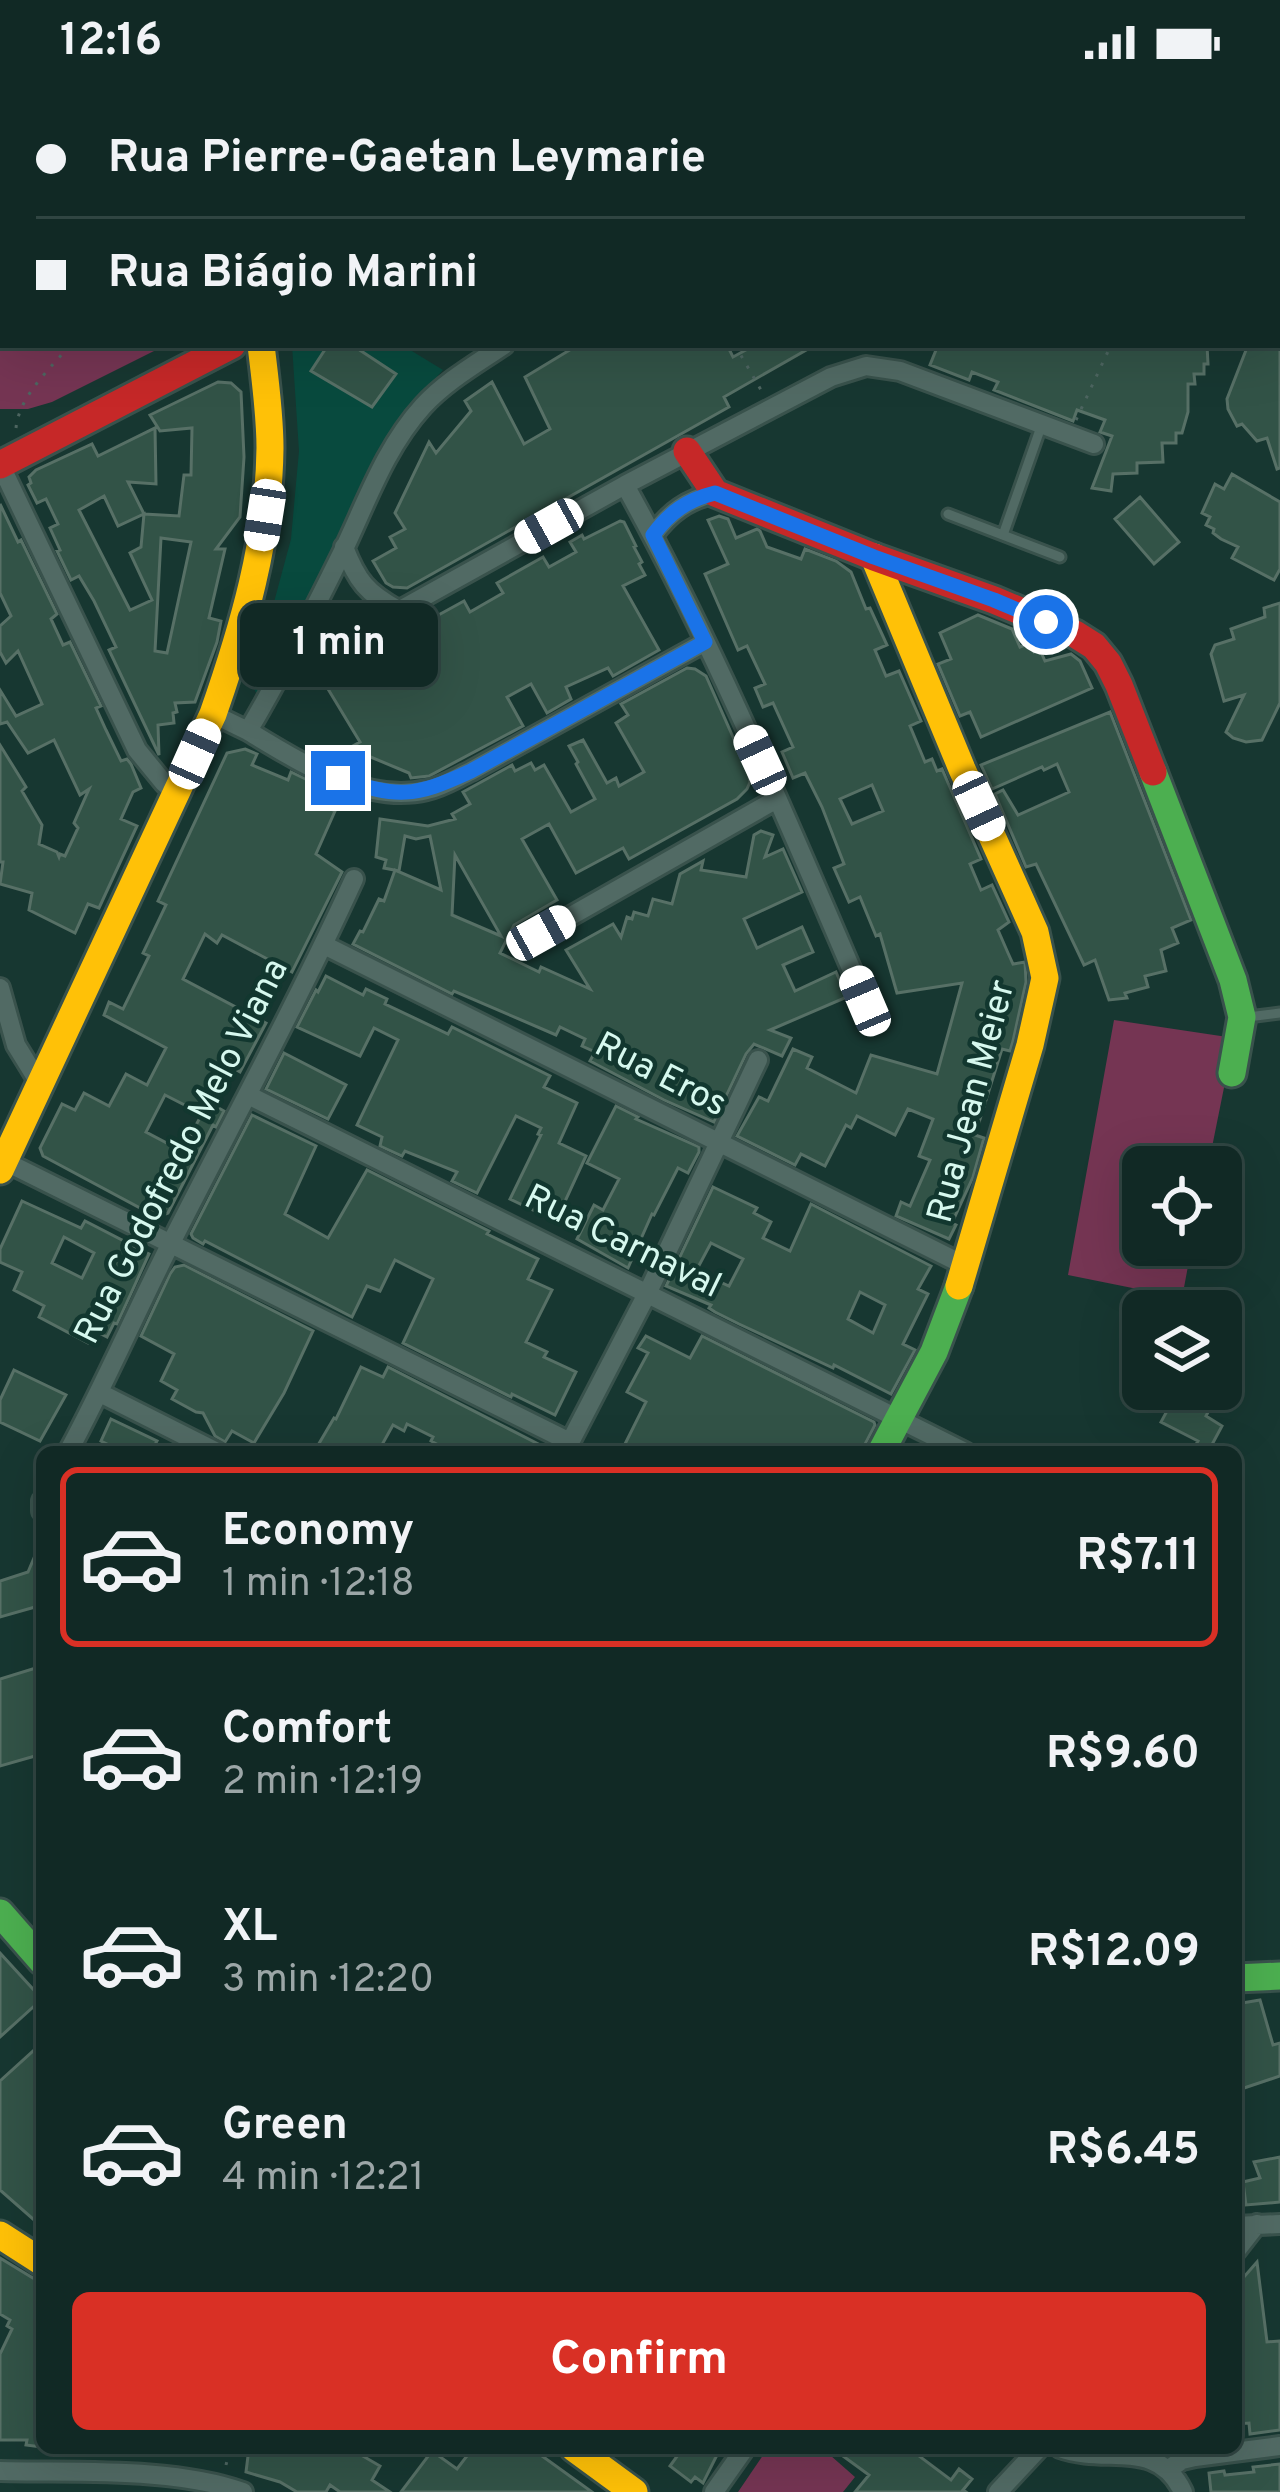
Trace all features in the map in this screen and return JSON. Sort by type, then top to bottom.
[{"type":"street","points":[[177,794],[137,750],[0,464],[226,348]]},
{"type":"street","points":[[261,348],[270,452],[265,515],[246,610],[213,715],[2,1166],[171,1242],[565,1446]]},
{"type":"street","points":[[248,730],[285,668],[400,436],[445,386],[500,348]]},
{"type":"street","points":[[285,668],[320,654],[771,407],[831,377],[866,366],[900,370],[1094,444]]},
{"type":"street","points":[[687,451],[715,493],[994,600],[1094,646],[1119,685],[1226,957],[1242,1017],[1232,1072]]},
{"type":"street","points":[[625,485],[705,642],[865,1001]]},
{"type":"street","points":[[653,535],[679,507],[715,493]]},
{"type":"street","points":[[344,548],[364,587],[398,610]]},
{"type":"street","name":"Rua Jean Meier","points":[[874,557],[1035,932],[1045,978],[966,1266],[934,1352],[884,1446]]},
{"type":"street","points":[[213,715],[359,785],[406,794],[431,790],[471,771],[705,642]]},
{"type":"street","points":[[541,933],[778,799]]},
{"type":"street","name":"Rua Godofredo Melo Viana","points":[[71,1446],[354,879]]},
{"type":"street","name":"Rua Eros","points":[[323,945],[966,1266]]},
{"type":"street","points":[[0,988],[16,1046],[40,1084]]},
{"type":"street","points":[[568,1446],[648,1292],[758,1060]]},
{"type":"street","name":"Rua Carnaval","points":[[248,1095],[953,1446]]},
{"type":"street","points":[[100,1393],[205,1446]]},
{"type":"street","points":[[0,1912],[36,1954]]},
{"type":"street","points":[[1242,1978],[1280,1976]]},
{"type":"street","points":[[1242,2243],[1257,2224]]},
{"type":"street","points":[[1242,2225],[1280,2224]]},
{"type":"street","points":[[0,2234],[36,2259]]},
{"type":"street","points":[[1242,2451],[1280,2446]]},
{"type":"street","points":[[582,2454],[634,2492]]},
{"type":"street","points":[[714,2492],[741,2454]]},
{"type":"street","points":[[998,2492],[1034,2454]]},
{"type":"street","points":[[1136,2454],[1169,2469],[1183,2492]]},
{"type":"street","points":[[1169,2469],[1182,2460],[1218,2454]]},
{"type":"street","points":[[0,2471],[160,2476],[222,2484],[243,2492]]},
{"type":"lane","points":[[1003,536],[1042,424]]},
{"type":"lane","points":[[948,514],[1060,557]]},
{"type":"lane","points":[[1242,1017],[1280,1013]]},
{"type":"path","points":[[26,451],[16,420],[68,348]]},
{"type":"path","points":[[738,348],[771,407]]},
{"type":"path","points":[[1070,434],[1110,348]]},
{"type":"shaded area","points":[[0,348],[160,348],[52,402],[28,409],[0,409]]},
{"type":"shaded area","points":[[292,348],[407,348],[443,370],[396,422],[373,459],[267,688],[256,693],[252,684],[291,539],[299,451]]},
{"type":"shaded area","points":[[1114,1020],[1234,1038],[1212,1146],[1122,1146],[1122,1266],[1188,1266],[1184,1290],[1142,1290],[1068,1275]]},
{"type":"shaded area","points":[[764,2454],[829,2454],[855,2477],[843,2492],[738,2492]]},
{"type":"building","points":[[326,348],[357,348],[396,374],[372,407],[311,371]]},
{"type":"building","points":[[573,348],[728,348],[733,357],[750,348],[810,348],[724,397],[729,407],[407,588],[386,583],[373,561],[396,548],[390,537],[405,529],[395,513],[429,442],[436,453],[471,411],[465,401],[492,382],[524,444],[550,429],[525,377]]},
{"type":"building","points":[[937,348],[1207,348],[1208,364],[1204,364],[1204,374],[1194,374],[1195,384],[1188,384],[1182,433],[1176,433],[1176,443],[1162,443],[1163,462],[1137,463],[1137,473],[1113,474],[1111,491],[1092,488],[1112,436],[1100,432],[1105,420],[1077,410],[1073,421],[994,390],[998,382],[972,372],[969,380],[930,365]]},
{"type":"building","points":[[1247,348],[1280,348],[1280,468],[1267,438],[1257,441],[1242,424],[1237,426],[1227,399]]},
{"type":"building","points":[[218,382],[231,383],[241,392],[240,517],[216,549],[225,549],[209,618],[221,621],[217,642],[195,702],[175,703],[174,723],[158,725],[159,755],[109,650],[116,647],[94,601],[79,576],[71,580],[57,551],[50,528],[58,524],[46,499],[37,503],[28,485],[36,470],[92,444],[98,456],[155,428],[156,484],[128,482],[144,514],[179,516],[184,475],[191,475],[192,428],[160,431],[150,415]],"holes":[[[104,496],[118,526],[144,514],[141,547],[130,553],[152,600],[130,610],[79,510]],[[161,538],[191,542],[167,653],[155,651]]]},
{"type":"building","points":[[1232,474],[1280,502],[1280,569],[1274,580],[1232,558],[1238,547],[1206,525],[1210,517],[1202,513],[1215,484],[1224,489]]},
{"type":"building","points":[[1140,497],[1179,542],[1154,564],[1115,519]]},
{"type":"building","points":[[0,504],[57,614],[51,619],[63,645],[70,642],[121,761],[127,759],[131,764],[141,788],[133,792],[121,819],[137,826],[99,908],[88,904],[75,933],[29,910],[32,893],[0,884],[0,745],[42,825],[39,844],[59,857],[65,856],[78,828],[74,823],[89,789],[80,795],[54,740],[28,753],[7,722],[0,724],[0,690],[16,716],[42,704],[18,651],[6,663],[0,652],[0,626],[11,616],[0,593]]},
{"type":"building","points":[[728,519],[736,538],[757,529],[767,547],[801,559],[805,549],[851,572],[887,645],[875,650],[886,676],[899,671],[921,721],[910,726],[925,762],[932,759],[937,771],[942,769],[981,859],[970,864],[981,890],[992,885],[1009,922],[998,930],[1008,953],[1013,964],[1025,962],[1026,982],[1013,1041],[1010,1051],[1002,1049],[975,1135],[984,1138],[949,1239],[896,1216],[901,1202],[910,1206],[930,1160],[919,1156],[933,1119],[908,1109],[895,1135],[857,1116],[851,1128],[846,1125],[825,1166],[801,1154],[795,1165],[737,1136],[759,1097],[768,1101],[793,1049],[812,1057],[807,1068],[856,1093],[871,1055],[937,1074],[962,983],[897,993],[880,934],[876,936],[860,897],[849,902],[834,868],[844,864],[822,807],[805,773],[793,778],[782,752],[793,747],[773,703],[763,707],[755,688],[765,684],[747,646],[738,650],[705,574],[728,564],[708,520]],"holes":[[[872,785],[883,811],[852,824],[840,799]]]},
{"type":"building","points":[[620,521],[636,546],[645,575],[623,586],[659,650],[613,676],[608,668],[566,687],[571,699],[547,713],[531,684],[507,697],[523,726],[429,776],[411,778],[409,773],[349,748],[360,742],[322,679],[464,601],[470,612],[503,593],[497,583],[543,557],[549,567],[576,552],[570,542]]},
{"type":"building","points":[[1280,603],[1280,703],[1262,740],[1246,742],[1226,732],[1244,695],[1224,701],[1211,654],[1215,645],[1234,639],[1231,629],[1265,617],[1264,608]]},
{"type":"building","points":[[978,615],[1012,629],[1020,647],[1030,643],[1045,661],[1071,654],[1080,661],[1092,688],[981,737],[970,712],[960,716],[938,664],[951,659],[940,633]]},
{"type":"building","points":[[687,668],[695,669],[706,676],[748,771],[747,789],[629,859],[623,848],[576,873],[549,824],[522,839],[557,900],[514,925],[500,953],[590,989],[566,950],[613,924],[621,937],[627,917],[632,919],[634,912],[648,916],[653,899],[672,904],[680,874],[703,861],[701,870],[746,877],[754,835],[761,831],[773,835],[765,857],[783,849],[802,892],[744,919],[757,948],[802,927],[813,952],[783,965],[795,991],[836,972],[847,997],[770,1030],[791,1038],[782,1056],[754,1044],[714,1122],[590,1061],[595,1052],[582,1046],[585,1039],[560,1027],[556,1035],[452,994],[353,944],[379,899],[384,901],[395,870],[384,868],[386,860],[376,857],[380,819],[428,826],[455,819],[452,814],[470,804],[463,792],[512,765],[515,771],[531,763],[535,770],[544,765],[571,812],[595,799],[569,746],[583,740],[607,783],[616,778],[619,786],[644,772],[616,723],[628,715],[621,704]],"holes":[[[405,836],[430,836],[441,890],[399,871]],[[455,855],[501,936],[452,915]]]},
{"type":"building","points":[[1110,712],[1191,920],[1172,928],[1178,943],[1161,950],[1166,971],[1145,976],[1148,987],[1125,993],[1127,998],[1109,1000],[1095,960],[1084,965],[1036,864],[1026,867],[995,794],[1003,790],[1018,815],[1069,792],[1057,764],[992,789],[981,765]]},
{"type":"building","points":[[245,749],[257,754],[252,765],[288,780],[291,772],[328,790],[322,805],[335,811],[316,854],[342,872],[292,972],[222,935],[217,943],[205,934],[183,979],[266,1023],[240,1072],[230,1066],[210,1103],[224,1111],[168,1213],[157,1217],[43,1156],[40,1148],[62,1104],[75,1110],[84,1093],[109,1106],[126,1074],[147,1085],[166,1048],[104,1015],[109,1002],[123,1009],[149,956],[143,953],[166,905],[158,901],[227,753]],"holes":[[[165,1095],[202,1114],[182,1151],[146,1132]]]},
{"type":"building","points":[[326,976],[363,995],[366,989],[387,999],[385,1004],[448,1034],[452,1027],[550,1076],[544,1087],[577,1103],[559,1143],[586,1156],[556,1221],[510,1199],[541,1128],[516,1116],[477,1193],[452,1181],[457,1172],[380,1146],[382,1137],[357,1125],[398,1040],[374,1028],[360,1056],[297,1027]]},
{"type":"building","points":[[284,1053],[346,1085],[328,1119],[266,1089]]},
{"type":"building","points":[[616,1106],[699,1147],[688,1173],[678,1168],[628,1268],[577,1239],[594,1205],[603,1210],[619,1179],[587,1163]]},
{"type":"building","points":[[252,1115],[316,1146],[285,1214],[328,1238],[367,1170],[538,1259],[528,1279],[552,1290],[526,1342],[547,1352],[544,1357],[576,1372],[555,1415],[403,1343],[433,1279],[395,1260],[380,1291],[367,1286],[352,1317],[193,1238]]},
{"type":"building","points":[[713,1187],[757,1208],[754,1213],[771,1222],[763,1238],[790,1251],[811,1204],[931,1266],[918,1289],[928,1294],[903,1344],[915,1350],[891,1394],[666,1286]],"holes":[[[711,1243],[743,1259],[729,1286],[696,1271]],[[860,1292],[885,1305],[873,1333],[848,1319]]]},
{"type":"building","points":[[22,1201],[81,1228],[85,1221],[149,1254],[117,1324],[107,1337],[95,1331],[88,1343],[39,1317],[44,1306],[14,1290],[22,1272],[0,1262],[0,1249]],"holes":[[[64,1237],[94,1253],[82,1278],[52,1263]]]},
{"type":"building","points":[[184,1265],[313,1331],[254,1443],[232,1431],[225,1442],[215,1436],[203,1413],[172,1399],[177,1390],[161,1381],[174,1354],[141,1336],[170,1274]]},
{"type":"building","points":[[646,1336],[690,1358],[702,1336],[875,1425],[864,1446],[624,1446],[646,1402],[627,1392],[648,1353],[638,1348]]},
{"type":"building","points":[[361,1367],[383,1377],[388,1367],[542,1446],[440,1446],[407,1424],[404,1431],[393,1425],[381,1446],[318,1446]]},
{"type":"building","points":[[14,1370],[66,1395],[40,1441],[0,1422],[0,1400]]},
{"type":"building","points":[[1168,1410],[1209,1410],[1206,1416],[1222,1426],[1211,1446],[1195,1446],[1198,1441],[1161,1422]]},
{"type":"building","points":[[111,1419],[157,1441],[154,1446],[111,1446],[101,1441]]},
{"type":"building","points":[[36,1553],[36,1607],[0,1617],[0,1581],[28,1572]]},
{"type":"building","points":[[36,1668],[36,1756],[0,1766],[0,1679]]},
{"type":"building","points":[[0,1953],[36,1992],[36,2004],[0,2037]]},
{"type":"building","points":[[1260,2000],[1273,2045],[1280,2043],[1280,2076],[1242,2089],[1242,2003]]},
{"type":"building","points":[[36,2048],[36,2222],[0,2190],[0,2081]]},
{"type":"building","points":[[1280,2157],[1280,2202],[1246,2205],[1243,2182],[1260,2178],[1254,2162]]},
{"type":"building","points":[[0,2258],[36,2279],[36,2446],[26,2445],[27,2440],[0,2440],[0,2354],[12,2329],[7,2326],[10,2320],[0,2314]]},
{"type":"building","points":[[1257,2262],[1267,2342],[1280,2341],[1280,2430],[1250,2434],[1249,2423],[1242,2424],[1242,2279]]},
{"type":"building","points":[[248,2454],[359,2454],[380,2466],[372,2480],[390,2492],[340,2492],[330,2485],[326,2492],[297,2492],[246,2472]]},
{"type":"building","points":[[430,2454],[457,2469],[468,2454],[539,2454],[592,2492],[401,2492]]},
{"type":"building","points":[[679,2454],[716,2457],[703,2483],[695,2477],[691,2482],[670,2466]]},
{"type":"building","points":[[840,2454],[920,2454],[951,2480],[959,2469],[972,2479],[966,2492],[855,2492],[869,2475]]},
{"type":"building","points":[[1280,2464],[1280,2492],[1211,2492],[1209,2473],[1254,2472],[1253,2467]]},
{"type":"traffic: fast","points":[[1153,772],[1233,980],[1242,1017],[1232,1073]]},
{"type":"traffic: fast","points":[[884,1446],[934,1352],[959,1286]]},
{"type":"traffic: fast","points":[[0,1913],[36,1954]]},
{"type":"traffic: fast","points":[[1242,1978],[1280,1976]]},
{"type":"traffic: slow","points":[[0,1170],[213,714],[234,649],[265,516],[270,448],[261,348]]},
{"type":"traffic: slow","points":[[874,557],[1035,932],[1045,978],[959,1286]]},
{"type":"traffic: slow","points":[[0,2235],[36,2258]]},
{"type":"traffic: slow","points":[[582,2454],[634,2492]]},
{"type":"traffic: jam","points":[[0,465],[226,348]]},
{"type":"traffic: jam","points":[[687,451],[715,493],[994,600],[1094,646],[1119,685],[1153,772]]},
{"type":"route","points":[[338,778],[380,792],[431,790],[705,642],[653,535],[679,507],[715,493],[1046,622]]}]
